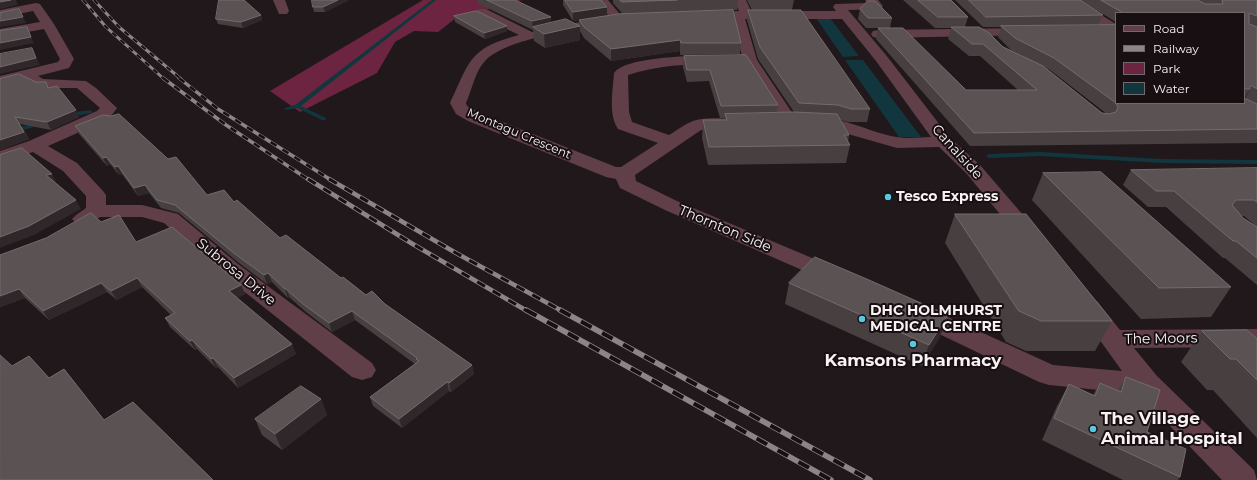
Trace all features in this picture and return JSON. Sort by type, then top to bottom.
[{"type":"street","points":[[602,0],[618,19]]},
{"type":"street","points":[[740,0],[750,60],[791,123]]},
{"type":"street","points":[[846,16],[839,7],[877,6],[871,0]]},
{"type":"street","points":[[1069,0],[1114,34]]},
{"type":"street","points":[[0,14],[36,7],[48,24],[67,58],[64,65],[0,82]]},
{"type":"street","points":[[482,12],[524,38],[560,29],[618,19],[634,18]]},
{"type":"street","points":[[694,16],[846,16]]},
{"type":"street","name":"Canalside","points":[[846,16],[882,58],[944,142],[973,169],[1046,256]]},
{"type":"street","points":[[968,22],[989,39]]},
{"type":"street","points":[[0,33],[48,24]]},
{"type":"street","points":[[1093,32],[1114,34]]},
{"type":"street","points":[[863,37],[989,39],[1039,36]]},
{"type":"street","name":"Montagu Crescent","points":[[524,38],[486,52],[479,59],[458,103],[459,108],[463,112],[613,173],[625,173]]},
{"type":"street","points":[[671,142],[631,128],[624,124],[622,121],[621,74],[682,60],[750,60]]},
{"type":"street","points":[[0,156],[35,145],[103,114],[109,108],[81,84],[40,83],[25,75]]},
{"type":"street","points":[[625,173],[697,125],[791,123],[835,125],[897,143],[944,142]]},
{"type":"street","points":[[35,145],[70,167],[96,195],[96,211]]},
{"type":"street","name":"Thornton Side","points":[[625,173],[627,184],[672,206],[852,284]]},
{"type":"street","name":"Subrosa Drive","points":[[70,226],[96,211],[142,211],[171,218],[230,269],[362,370]]},
{"type":"street","points":[[1075,292],[1114,339],[1148,384],[1243,480]]},
{"type":"street","points":[[900,305],[1049,375],[1148,384]]},
{"type":"street","name":"The Moors","points":[[1114,339],[1257,338]]},
{"type":"green space","points":[[423,0],[522,0],[456,18],[438,32],[414,31],[395,42],[377,73],[300,112],[270,91]]},
{"type":"water","points":[[816,18],[830,18],[859,56],[843,57]]},
{"type":"water","points":[[845,60],[863,60],[921,137],[899,137]]},
{"type":"building","points":[[0,0],[11,0],[0,2]]},
{"type":"building","points":[[219,0],[244,0],[261,15],[241,22],[216,19]]},
{"type":"building","points":[[312,0],[338,0],[323,7],[313,7]]},
{"type":"building","points":[[487,0],[515,0],[551,17],[532,21]]},
{"type":"building","points":[[565,0],[601,0],[607,7],[573,12]]},
{"type":"building","points":[[620,0],[677,0],[622,2]]},
{"type":"building","points":[[918,0],[951,0],[968,17],[938,17]]},
{"type":"building","points":[[969,0],[1080,0],[1103,15],[986,17]]},
{"type":"building","points":[[1101,0],[1198,0],[1205,4],[1223,4],[1222,0],[1257,0],[1257,16],[1249,13],[1249,24],[1257,27],[1257,89],[1250,86],[1250,89],[1245,89],[1245,12],[1121,12]]},
{"type":"building","points":[[868,1],[875,1],[892,18],[868,18],[860,9]]},
{"type":"building","points":[[19,9],[23,17],[0,21],[0,13]]},
{"type":"building","points":[[733,10],[741,43],[681,43],[680,40],[611,49],[584,27],[579,20],[618,14]]},
{"type":"building","points":[[748,10],[801,10],[870,109],[851,109],[838,105],[799,103],[760,47]]},
{"type":"building","points":[[477,11],[507,26],[484,33],[454,16]]},
{"type":"building","points":[[566,19],[580,26],[544,34],[533,27]]},
{"type":"building","points":[[1115,25],[1115,102],[1054,58],[1015,38],[1001,26]]},
{"type":"building","points":[[27,27],[31,37],[0,43],[0,31]]},
{"type":"building","points":[[951,27],[979,27],[989,33],[1003,47],[1043,66],[1102,113],[1109,114],[1116,112],[1118,107],[1116,104],[1245,104],[1245,98],[1257,104],[1257,129],[974,133],[878,28],[903,28],[966,90],[1037,90],[983,44],[972,44]]},
{"type":"building","points":[[32,48],[36,58],[0,67],[0,54]]},
{"type":"building","points":[[746,55],[778,105],[721,106],[710,70],[687,70],[684,56]]},
{"type":"building","points":[[19,74],[36,82],[46,82],[48,88],[57,86],[76,110],[47,122],[15,117],[24,132],[0,140],[0,79]]},
{"type":"building","points":[[794,112],[837,114],[849,135],[844,135],[850,145],[709,147],[703,120],[727,120],[725,114]]},
{"type":"building","points":[[119,114],[168,159],[176,157],[207,195],[224,190],[234,202],[237,200],[280,238],[286,235],[341,278],[343,277],[366,295],[372,291],[385,304],[472,365],[449,383],[447,382],[399,419],[370,397],[419,361],[416,359],[417,358],[352,311],[329,323],[303,304],[268,273],[264,275],[235,254],[175,205],[157,200],[145,185],[134,188],[118,166],[115,167],[106,157],[103,158],[75,126],[103,115],[111,116]]},
{"type":"building","points":[[22,148],[52,174],[46,175],[76,200],[29,226],[0,237],[0,155]]},
{"type":"building","points":[[1257,168],[1257,202],[1254,200],[1236,200],[1232,205],[1243,218],[1257,227],[1257,258],[1236,241],[1233,241],[1174,191],[1156,191],[1131,170]]},
{"type":"building","points":[[1101,172],[1231,287],[1159,288],[1043,173]]},
{"type":"building","points":[[91,213],[101,222],[119,215],[136,242],[172,227],[241,285],[229,291],[292,344],[234,378],[213,358],[211,359],[192,340],[190,341],[165,318],[175,313],[137,278],[111,291],[101,283],[43,311],[19,289],[0,296],[0,255],[46,238]]},
{"type":"building","points":[[955,214],[1026,214],[1112,321],[1041,321],[1019,311]]},
{"type":"building","points":[[815,257],[948,315],[929,345],[789,283]]},
{"type":"building","points":[[1247,330],[1257,339],[1257,380],[1236,359],[1230,359],[1202,331]]},
{"type":"building","points":[[0,355],[12,366],[29,356],[49,378],[64,369],[104,420],[133,402],[213,480],[0,480]]},
{"type":"building","points":[[1126,377],[1160,390],[1147,432],[1186,449],[1180,477],[1054,418],[1069,384],[1095,396],[1100,383],[1121,392]]},
{"type":"building","points":[[301,386],[321,399],[275,434],[255,419]]},
{"type":"waterway","points":[[297,106],[434,0]]},
{"type":"waterway","points":[[287,109],[297,106]]},
{"type":"waterway","points":[[297,106],[324,119]]},
{"type":"waterway","points":[[69,115],[90,112]]},
{"type":"waterway","points":[[0,134],[40,124]]},
{"type":"waterway","points":[[989,156],[1040,154],[1161,161],[1257,162]]},
{"type":"railway","points":[[83,0],[106,27],[164,79]]},
{"type":"railway","points":[[94,0],[119,27],[181,79]]},
{"type":"railway","points":[[163,78],[226,125],[309,180]]},
{"type":"railway","points":[[179,78],[218,109],[331,180]]},
{"type":"railway","points":[[308,179],[411,243],[527,311]]},
{"type":"railway","points":[[329,179],[456,253],[562,311]]},
{"type":"railway","points":[[526,310],[831,480]]},
{"type":"railway","points":[[560,310],[870,480]]},
{"type":"place","name":"Tesco Express","points":[[888,197]]},
{"type":"place","name":"DHC HOLMHURST MEDICAL CENTRE","points":[[862,319]]},
{"type":"place","name":"Kamsons Pharmacy","points":[[913,344]]},
{"type":"place","name":"The Village Animal Hospital","points":[[1093,429]]}]
